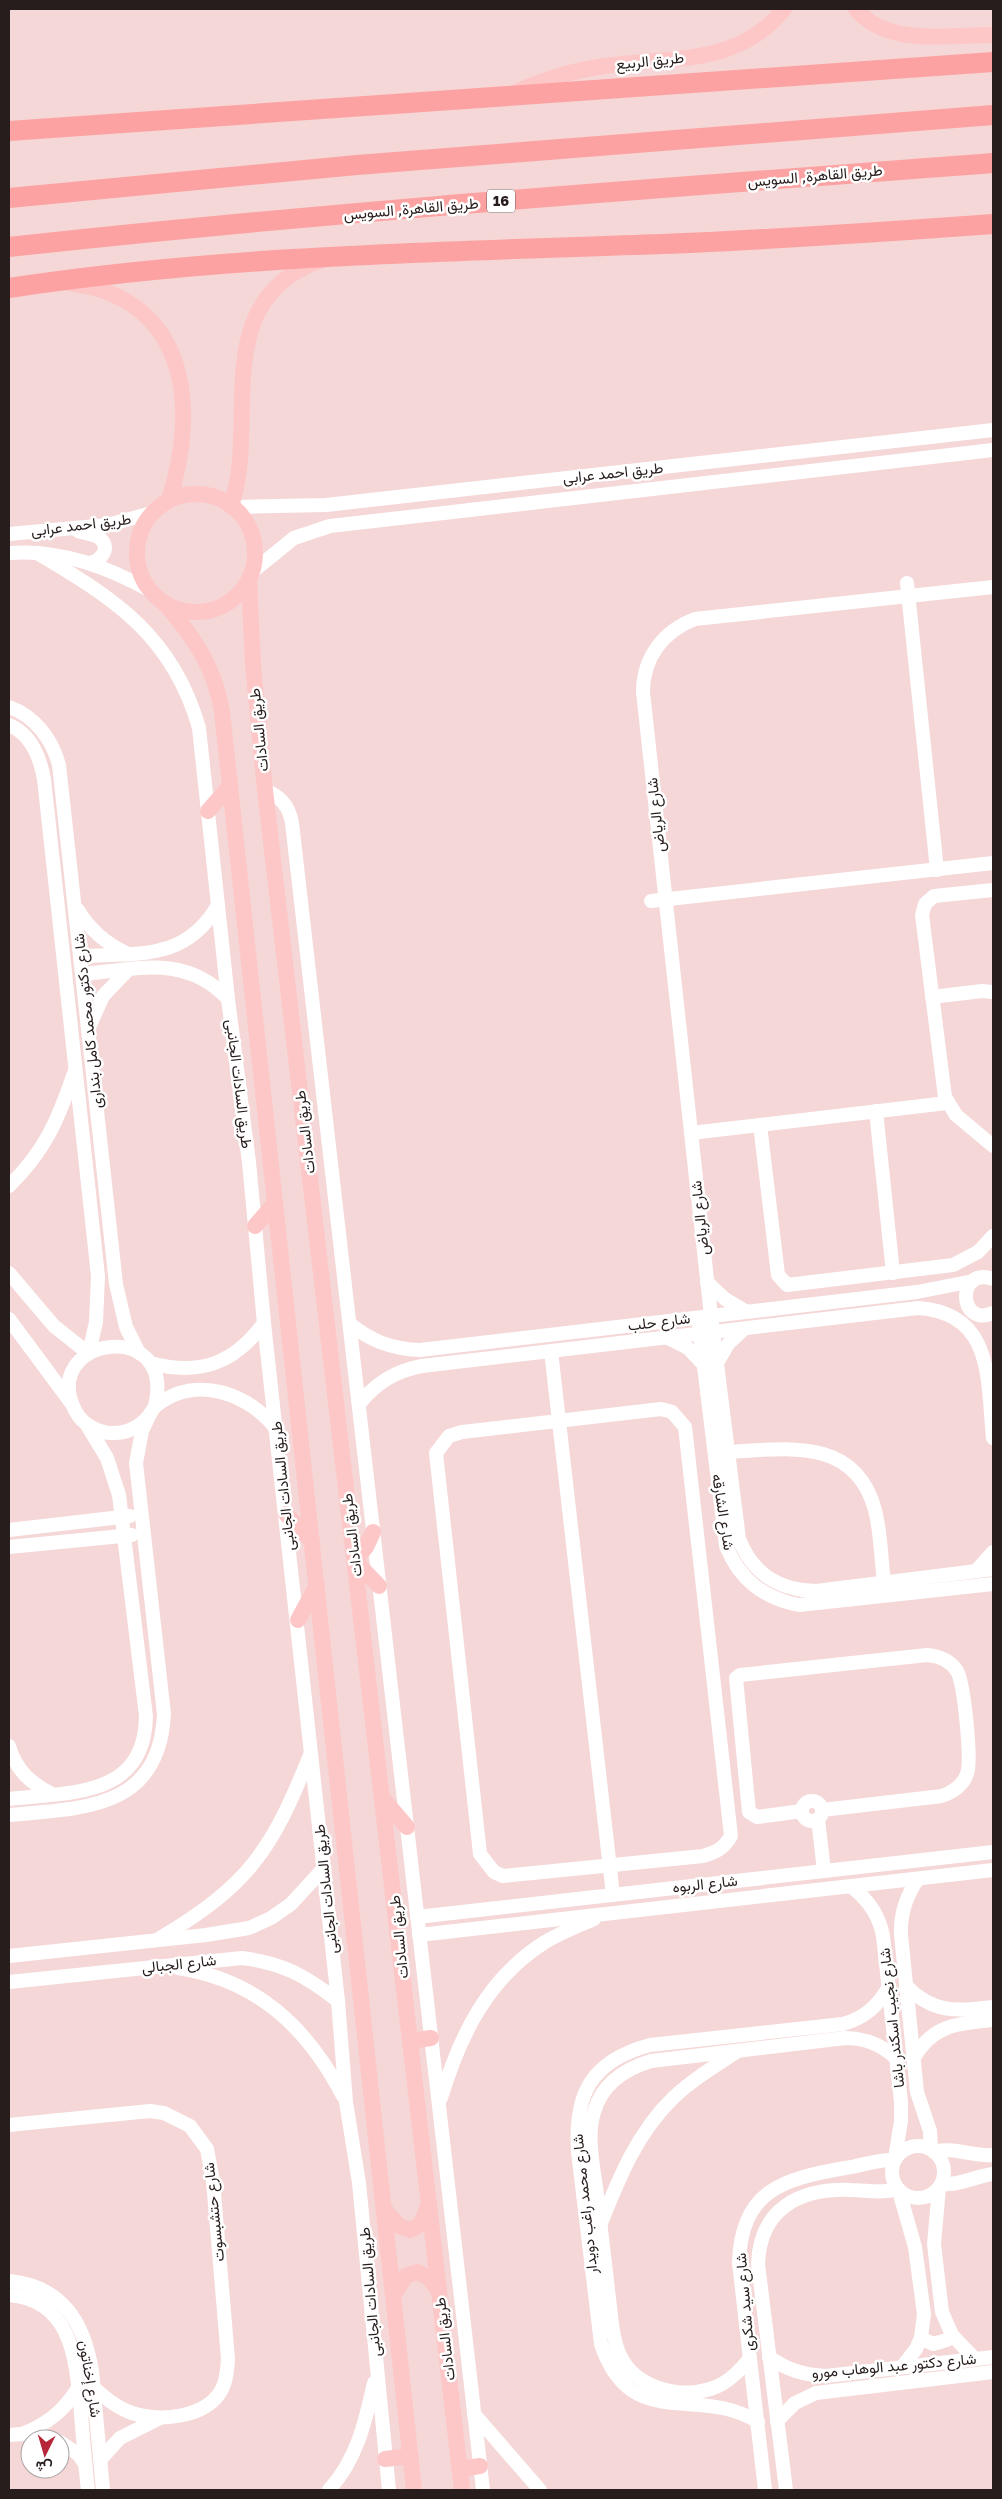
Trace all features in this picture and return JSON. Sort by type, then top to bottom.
[{"type":"highway","points":[[9,131],[993,62]]},
{"type":"highway","points":[[9,198],[357,164],[993,115]]},
{"type":"highway","name":"طريق القاهرة, السويس","points":[[9,247],[208,226],[993,163]]},
{"type":"highway","points":[[9,288],[55,281],[195,266],[331,256],[746,241],[993,224]]},
{"type":"main road","name":"طريق الربيع","points":[[506,96],[544,80],[584,70],[723,52],[758,35],[784,9]]},
{"type":"main road","points":[[856,9],[872,23],[898,34],[993,35]]},
{"type":"main road","points":[[232,506],[239,467],[242,370],[251,332],[269,297],[281,283],[296,272],[331,256]]},
{"type":"main road","points":[[55,281],[89,286],[122,299],[147,318],[170,349],[178,366],[184,404],[181,452],[169,500]]},
{"type":"main road","points":[[165,604],[182,611],[209,611],[233,600],[251,576],[255,561],[254,541],[246,523],[232,506],[216,498],[201,494],[185,495],[169,500],[152,513],[140,532],[136,554],[141,576],[149,590],[165,604],[194,639],[210,666],[220,700],[414,2490]]},
{"type":"main road","name":"طريق السادات","points":[[251,576],[253,665],[265,790],[384,1800],[462,2490]]},
{"type":"main road","points":[[208,812],[230,786]]},
{"type":"main road","points":[[255,1226],[274,1204]]},
{"type":"main road","points":[[286,1514],[312,1541]]},
{"type":"main road","points":[[373,1532],[366,1547],[355,1560],[379,1586]]},
{"type":"main road","points":[[298,1620],[317,1585]]},
{"type":"main road","points":[[384,1800],[407,1827]]},
{"type":"main road","points":[[410,2041],[431,2038]]},
{"type":"main road","points":[[385,2210],[399,2226],[410,2230],[421,2224],[429,2202]]},
{"type":"main road","points":[[394,2294],[406,2276],[417,2272],[428,2277],[439,2290]]},
{"type":"main road","points":[[385,2459],[411,2456]]},
{"type":"main road","points":[[460,2469],[480,2466]]},
{"type":"street","name":"طريق احمد عرابى","points":[[232,506],[326,505],[993,430]]},
{"type":"street","points":[[976,432],[979,452]]},
{"type":"street","name":"طريق احمد عرابى","points":[[251,576],[284,545],[312,530],[330,526],[403,516],[993,450]]},
{"type":"street","points":[[400,497],[403,516]]},
{"type":"street","name":"طريق احمد عرابى","points":[[9,534],[121,523],[152,513]]},
{"type":"street","points":[[70,529],[93,535],[103,542],[104,554],[101,559],[89,563]]},
{"type":"street","name":"طريق احمد عرابى","points":[[9,553],[37,553],[89,563],[149,590]]},
{"type":"street","name":"طريق السادات الجانبى","points":[[37,553],[111,598],[129,612],[160,648],[195,712],[202,745],[228,998],[298,1620],[338,2002],[346,2102],[359,2183],[389,2490]]},
{"type":"street","name":"شارع الرياض","points":[[707,1333],[705,1317],[707,1282],[643,692],[645,670],[654,650],[676,630],[695,620],[908,590],[993,587]]},
{"type":"street","points":[[908,590],[937,870]]},
{"type":"street","name":"شارع دكتور محمد كامل بندارى","points":[[9,707],[29,719],[48,739],[59,765],[82,956],[116,1284],[126,1327],[139,1353]]},
{"type":"street","name":"شارع دكتور محمد كامل بندارى","points":[[9,725],[25,736],[35,748],[41,763],[48,807],[98,1276],[96,1322],[89,1353]]},
{"type":"street","points":[[265,790],[281,799],[290,814],[292,823],[483,2490]]},
{"type":"street","points":[[48,807],[65,805]]},
{"type":"street","points":[[651,901],[993,863]]},
{"type":"street","points":[[993,890],[934,896],[925,904],[922,915],[947,1103],[956,1115],[993,1146]]},
{"type":"street","points":[[82,956],[171,948],[186,941],[204,925],[218,904]]},
{"type":"street","points":[[76,908],[98,935],[127,953]]},
{"type":"street","points":[[83,974],[170,967],[208,980],[228,998]]},
{"type":"street","points":[[89,1028],[103,996],[128,970]]},
{"type":"street","points":[[932,997],[982,991],[993,992]]},
{"type":"street","points":[[9,1186],[40,1152],[54,1128],[76,1068]]},
{"type":"street","points":[[691,1133],[947,1103]]},
{"type":"street","points":[[876,1111],[893,1273]]},
{"type":"street","points":[[760,1125],[780,1279],[792,1286],[953,1265],[978,1252],[993,1236]]},
{"type":"street","points":[[9,1273],[54,1326],[89,1353]]},
{"type":"street","points":[[986,1277],[967,1288],[965,1296],[970,1308],[980,1315],[993,1313]]},
{"type":"street","name":"شارع حلب","points":[[350,1324],[375,1341],[404,1349],[420,1350],[917,1292],[986,1277]]},
{"type":"street","points":[[707,1282],[726,1299],[747,1312]]},
{"type":"street","name":"شارع حلب","points":[[359,1404],[380,1382],[407,1369],[918,1308],[944,1312],[960,1320]]},
{"type":"street","points":[[970,1308],[960,1320],[969,1328],[982,1349],[993,1438]]},
{"type":"street","points":[[9,1319],[72,1404],[78,1416],[87,1425],[107,1458],[114,1476],[124,1536],[146,1716],[146,1732],[142,1747],[134,1762],[124,1774],[110,1783],[80,1791],[9,1799]]},
{"type":"street","points":[[150,1363],[169,1368],[189,1369],[208,1365],[240,1350],[264,1323]]},
{"type":"street","points":[[668,1338],[688,1348],[710,1363],[744,1329]]},
{"type":"street","name":"شارع الشارقه","points":[[707,1333],[726,1546],[732,1562],[754,1587],[783,1602],[799,1605],[993,1584]]},
{"type":"street","points":[[9,1815],[82,1808],[102,1804],[131,1788],[152,1762],[163,1730],[164,1714],[136,1463],[140,1439],[152,1411],[158,1384],[150,1363],[139,1353],[114,1345],[101,1347],[89,1353],[78,1363],[71,1376],[69,1390],[72,1404]]},
{"type":"street","points":[[550,1351],[613,1895]]},
{"type":"street","name":"شارع الشارقه","points":[[710,1363],[727,1452],[739,1539],[750,1562],[768,1579],[783,1587],[799,1591],[816,1591],[993,1569]]},
{"type":"street","points":[[87,1425],[113,1434],[126,1432],[139,1426],[152,1411],[168,1398],[196,1390],[227,1393],[256,1407],[277,1430]]},
{"type":"street","points":[[661,1409],[672,1412],[685,1427],[731,1836],[725,1846],[715,1852],[609,1865],[503,1876],[494,1872],[480,1854],[436,1453],[449,1436],[462,1432],[661,1409]]},
{"type":"street","points":[[727,1452],[794,1448],[815,1450],[828,1455],[852,1472],[861,1482],[874,1507],[884,1582]]},
{"type":"street","points":[[9,1530],[141,1515]]},
{"type":"street","points":[[11,1549],[143,1534]]},
{"type":"street","points":[[976,1571],[993,1552]]},
{"type":"street","points":[[927,1655],[941,1658],[952,1665],[961,1680],[970,1760],[968,1772],[958,1787],[942,1796],[812,1815],[757,1817],[749,1812],[736,1678],[740,1675],[927,1655]]},
{"type":"street","points":[[9,1746],[18,1766],[27,1778],[52,1794]]},
{"type":"street","points":[[155,1940],[204,1911],[224,1895],[258,1859],[285,1816],[311,1752]]},
{"type":"street","points":[[80,1791],[82,1808]]},
{"type":"street","points":[[812,1815],[819,1872]]},
{"type":"street","name":"شارع الربوه","points":[[417,1917],[992,1851]]},
{"type":"street","name":"شارع الجبالى","points":[[9,1956],[249,1928],[271,1918],[291,1904],[324,1868]]},
{"type":"street","name":"شارع الربوه","points":[[419,1935],[993,1870]]},
{"type":"street","name":"شارع نجيب اسكندر باشا","points":[[918,1879],[906,1900],[901,1925],[918,2097],[930,2131],[933,2150]]},
{"type":"street","name":"شارع نجيب اسكندر باشا","points":[[852,1887],[870,1904],[881,1927],[901,2102],[900,2130],[894,2159]]},
{"type":"street","points":[[499,1908],[502,1926]]},
{"type":"street","points":[[439,2103],[462,2038],[488,1994],[512,1968],[546,1942],[605,1914]]},
{"type":"street","points":[[881,1927],[890,1922],[901,1925]]},
{"type":"street","name":"شارع الجبالى","points":[[9,1982],[242,1958],[267,1961],[292,1970],[315,1983],[338,2002]]},
{"type":"street","points":[[160,1966],[194,1970],[227,1981],[258,1997],[286,2017],[310,2043],[330,2071],[346,2102]]},
{"type":"street","points":[[906,1986],[920,1998],[937,2007],[957,2011],[993,2007]]},
{"type":"street","name":"شارع محمد راغب دويدار","points":[[750,2358],[737,2373],[721,2385],[686,2392],[662,2390],[647,2384],[623,2362],[606,2325],[576,2125],[580,2106],[588,2088],[599,2072],[614,2059],[631,2050],[650,2045],[843,2024],[861,2018],[881,2000],[888,1988]]},
{"type":"street","points":[[937,2007],[935,2019],[940,2030]]},
{"type":"street","points":[[861,2018],[866,2028],[864,2039]]},
{"type":"street","points":[[913,2059],[924,2042],[940,2030],[957,2024],[993,2020]]},
{"type":"street","name":"شارع محمد راغب دويدار","points":[[758,2422],[742,2413],[723,2408],[663,2403],[646,2398],[630,2389],[617,2377],[607,2362],[601,2344],[606,2325],[600,2224],[591,2128],[594,2112],[609,2084],[621,2074],[650,2061],[845,2038],[864,2039],[876,2043],[895,2057]]},
{"type":"street","points":[[600,2224],[625,2164],[654,2119],[693,2081],[739,2050]]},
{"type":"street","name":"شارع حتشبسوت","points":[[9,2125],[150,2111],[178,2118],[200,2136],[207,2149],[213,2181],[228,2359],[227,2376],[217,2396],[200,2410],[163,2417],[133,2430],[120,2438],[100,2460]]},
{"type":"street","points":[[902,2367],[916,2349],[924,2314],[916,2247],[898,2190],[891,2175],[894,2159],[908,2148],[924,2146],[933,2150],[939,2157],[944,2170],[940,2186],[934,2244],[942,2312],[952,2335],[975,2359]]},
{"type":"street","points":[[933,2150],[945,2149],[970,2155],[993,2155]]},
{"type":"street","name":"شارع سيد شكرى","points":[[765,2490],[739,2264],[740,2246],[751,2214],[774,2189],[789,2180],[876,2161],[894,2159]]},
{"type":"street","points":[[898,2190],[912,2198],[920,2199],[927,2197],[940,2186],[993,2174]]},
{"type":"street","name":"شارع سيد شكرى","points":[[786,2490],[758,2264],[759,2248],[770,2218],[784,2206],[799,2198],[817,2192],[853,2190],[880,2193],[898,2190]]},
{"type":"street","name":"شارع إخناتون","points":[[9,2281],[38,2287],[51,2294],[72,2314],[85,2339],[94,2388],[103,2490]]},
{"type":"street","name":"شارع إخناتون","points":[[9,2295],[30,2300],[43,2307],[64,2328],[74,2356],[88,2490]]},
{"type":"street","points":[[920,2338],[933,2344],[947,2340],[952,2335]]},
{"type":"street","name":"شارع دكتور عبد الوهاب مورو","points":[[770,2357],[785,2367],[803,2374],[826,2376],[993,2357]]},
{"type":"street","points":[[329,2490],[344,2472],[355,2453],[363,2432],[377,2370]]},
{"type":"street","name":"شارع دكتور عبد الوهاب مورو","points":[[777,2421],[785,2411],[806,2397],[827,2391],[993,2372]]},
{"type":"street","points":[[803,2374],[802,2386],[806,2397]]},
{"type":"street","points":[[721,2385],[726,2396],[723,2408]]},
{"type":"street","points":[[16,2434],[49,2421],[61,2412],[78,2388]]},
{"type":"street","name":"شارع حتشبسوت","points":[[94,2388],[118,2407],[147,2416],[163,2417]]},
{"type":"street","points":[[474,2414],[540,2490]]},
{"type":"street","points":[[70,2449],[78,2454],[86,2465]]}]
